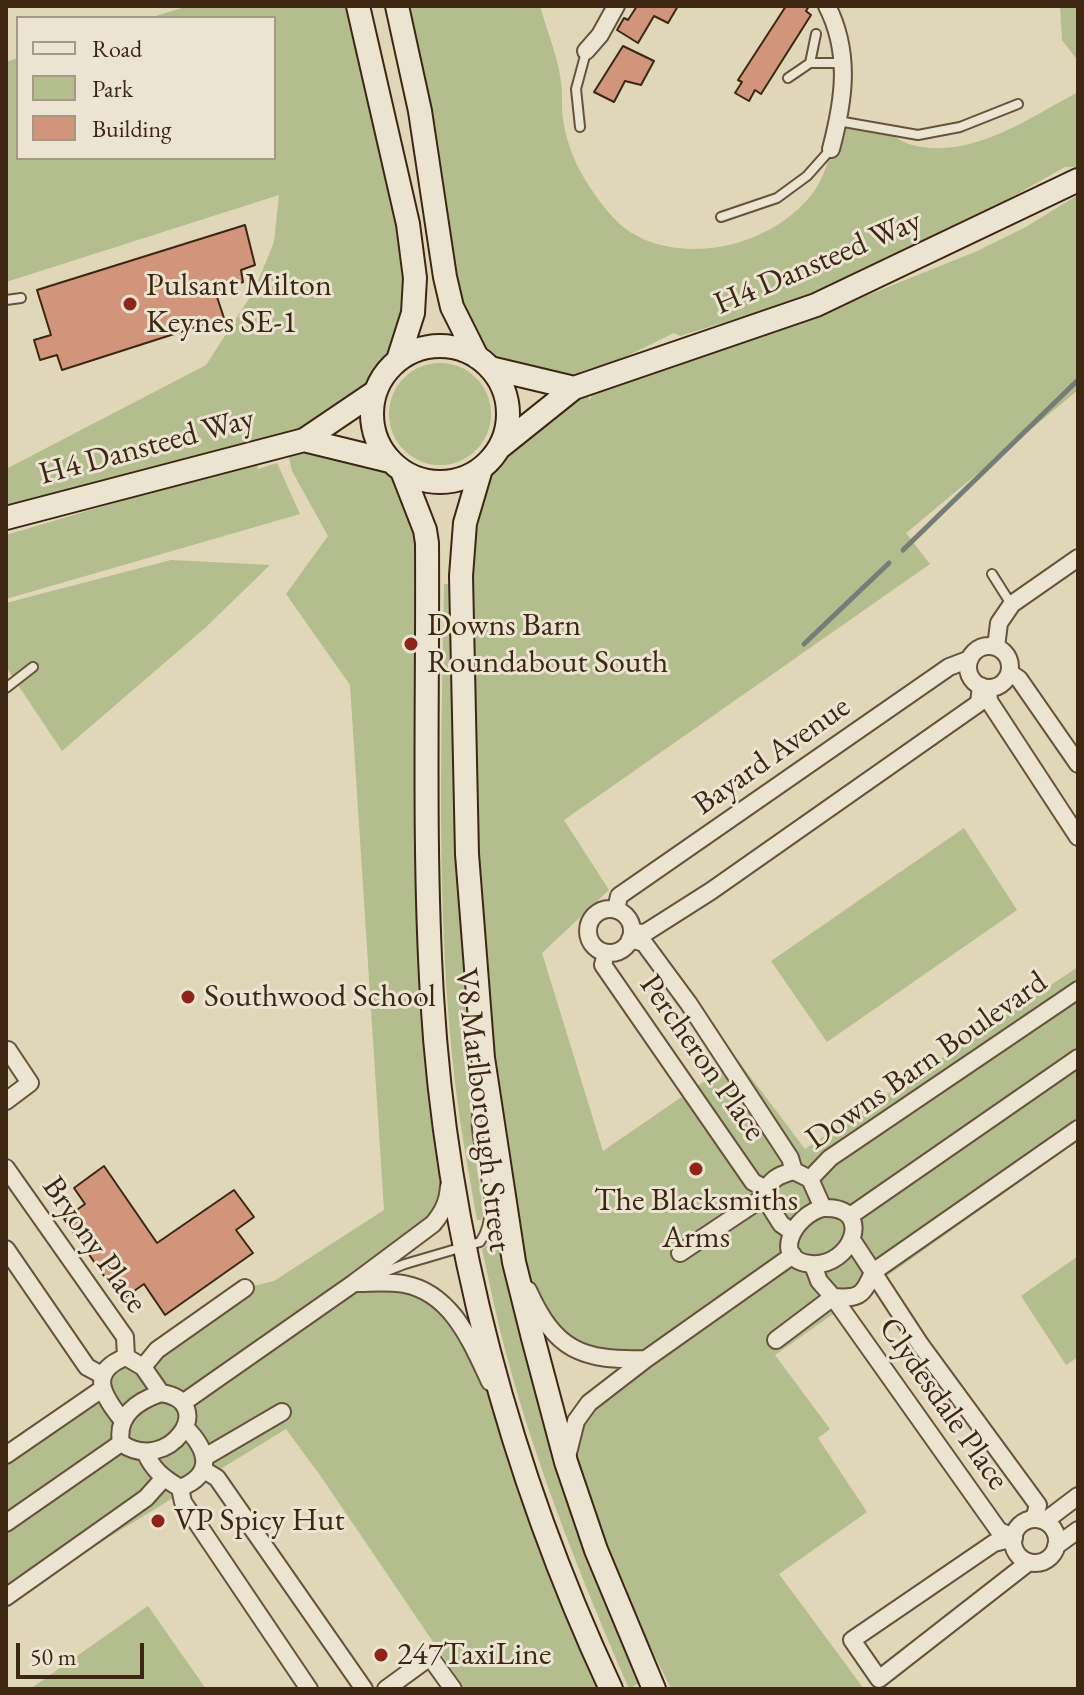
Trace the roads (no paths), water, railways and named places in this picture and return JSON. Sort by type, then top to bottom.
[{"type":"main road","points":[[358,6],[408,224],[415,278],[413,313],[398,360]]},
{"type":"main road","points":[[397,6],[420,111],[452,307],[484,363],[502,386],[507,406],[506,428],[499,448],[481,469],[462,478],[442,482],[421,480],[396,466],[379,446],[371,410],[375,392],[380,380],[398,360],[416,350],[437,346],[458,348],[484,363],[582,385]]},
{"type":"main road","name":"H4 Dansteed Way","points":[[499,448],[582,385],[816,305],[1078,180]]},
{"type":"main road","name":"H4 Dansteed Way","points":[[6,518],[301,441],[375,392]]},
{"type":"main road","name":"H4 Dansteed Way","points":[[301,441],[396,466]]},
{"type":"main road","name":"V8 Marlborough Street","points":[[396,466],[425,530],[427,543],[426,852],[432,998],[451,1164],[483,1352],[542,1523],[585,1633],[611,1689]]},
{"type":"main road","name":"V8 Marlborough Street","points":[[481,469],[462,542],[461,576],[467,854],[483,1058],[518,1272],[566,1462],[596,1550],[653,1687]]},
{"type":"street","points":[[586,51],[600,35],[616,6]]},
{"type":"street","points":[[827,6],[834,21],[843,63],[843,92],[831,149]]},
{"type":"street","points":[[996,647],[999,623],[1012,604],[1078,558]]},
{"type":"street","points":[[984,687],[1003,684],[1010,673],[1009,660],[996,647],[985,647],[974,653],[970,659],[970,676],[984,687],[989,701],[1078,837]]},
{"type":"street","name":"Bayard Avenue","points":[[616,910],[619,896],[949,667],[970,659]]},
{"type":"street","points":[[1010,673],[1019,679],[1078,764]]},
{"type":"street","points":[[631,935],[645,933],[711,891],[979,703],[984,687]]},
{"type":"street","points":[[616,910],[630,921],[631,935],[620,951],[606,953],[592,944],[588,927],[598,912],[616,910]]},
{"type":"street","name":"Percheron Place","points":[[631,935],[644,943],[689,1004],[790,1158],[794,1171]]},
{"type":"street","name":"Percheron Place","points":[[606,953],[603,965],[753,1182],[765,1193],[781,1224],[791,1231]]},
{"type":"street","name":"Downs Barn Boulevard","points":[[810,1179],[830,1158],[1078,990]]},
{"type":"street","points":[[6,1052],[8,1050],[30,1083],[6,1101]]},
{"type":"street","points":[[850,1216],[1078,1058]]},
{"type":"street","points":[[776,1340],[833,1297],[853,1298],[866,1290],[873,1272],[1078,1129]]},
{"type":"street","points":[[184,1402],[433,1224],[443,1212],[449,1197],[451,1164]]},
{"type":"street","name":"Bryony Place","points":[[6,1168],[125,1337],[126,1357]]},
{"type":"street","points":[[680,1253],[765,1193],[777,1175],[794,1171],[810,1179],[823,1208]]},
{"type":"street","points":[[823,1208],[838,1208],[850,1216],[854,1227],[852,1240],[844,1253],[832,1261],[813,1265],[800,1262],[789,1245],[791,1231],[812,1211],[823,1208]]},
{"type":"street","points":[[852,1240],[873,1272]]},
{"type":"street","points":[[6,1249],[87,1367],[102,1382],[123,1421]]},
{"type":"street","points":[[566,1462],[576,1421],[589,1403],[793,1255]]},
{"type":"street","name":"Clydesdale Place","points":[[813,1265],[819,1281],[999,1531],[1014,1538]]},
{"type":"street","points":[[518,1272],[536,1307],[558,1339],[575,1349],[613,1360],[646,1359]]},
{"type":"street","name":"Clydesdale Place","points":[[873,1272],[920,1344],[1038,1505],[1040,1520]]},
{"type":"street","points":[[354,1283],[404,1284],[429,1292],[450,1308],[483,1352]]},
{"type":"street","points":[[143,1367],[157,1350],[245,1288]]},
{"type":"street","points":[[6,1455],[102,1382],[110,1363],[126,1357],[143,1367],[161,1393]]},
{"type":"street","points":[[161,1393],[174,1395],[184,1402],[187,1414],[185,1427],[177,1439],[162,1449],[133,1451],[121,1443],[119,1432],[123,1421],[130,1409],[143,1399],[161,1393]]},
{"type":"street","points":[[145,1452],[151,1466],[163,1479],[180,1488],[196,1482],[204,1464],[282,1412]]},
{"type":"street","points":[[185,1427],[195,1437],[204,1464],[217,1478],[364,1689]]},
{"type":"street","points":[[6,1523],[121,1443]]},
{"type":"street","points":[[6,1597],[146,1498],[163,1479]]},
{"type":"street","points":[[180,1488],[183,1502],[309,1689]]},
{"type":"street","points":[[1078,1496],[1040,1520],[1018,1527],[1014,1548],[1017,1555],[1029,1562],[1039,1562],[1078,1530]]},
{"type":"street","points":[[1040,1520],[1056,1534],[1056,1546]]},
{"type":"street","points":[[1014,1538],[994,1543],[852,1640],[879,1679],[1029,1562]]},
{"type":"street","points":[[386,1689],[430,1657],[453,1689]]},
{"type":"lane","points":[[810,63],[816,34]]},
{"type":"lane","points":[[580,127],[576,89],[586,51]]},
{"type":"lane","points":[[788,78],[810,63],[843,63]]},
{"type":"lane","points":[[838,121],[918,135],[960,127],[1018,104]]},
{"type":"lane","points":[[721,217],[777,198],[807,176],[831,149]]},
{"type":"lane","points":[[6,300],[21,298]]},
{"type":"lane","points":[[992,574],[1012,604]]},
{"type":"lane","points":[[6,688],[33,667]]},
{"type":"lane","points":[[354,1283],[405,1264],[465,1248],[480,1242],[487,1233],[490,1208],[477,1132],[483,1058]]},
{"type":"waterway","points":[[903,550],[1078,380]]},
{"type":"waterway","points":[[804,644],[889,563]]},
{"type":"place","name":"Pulsant Milton Keynes SE-1","points":[[130,304]]},
{"type":"place","name":"Downs Barn Roundabout South","points":[[411,644]]},
{"type":"place","name":"Southwood School","points":[[188,997]]},
{"type":"place","name":"The Blacksmiths Arms","points":[[696,1169]]},
{"type":"place","name":"VP Spicy Hut","points":[[158,1521]]},
{"type":"place","name":"247TaxiLine","points":[[381,1655]]}]
